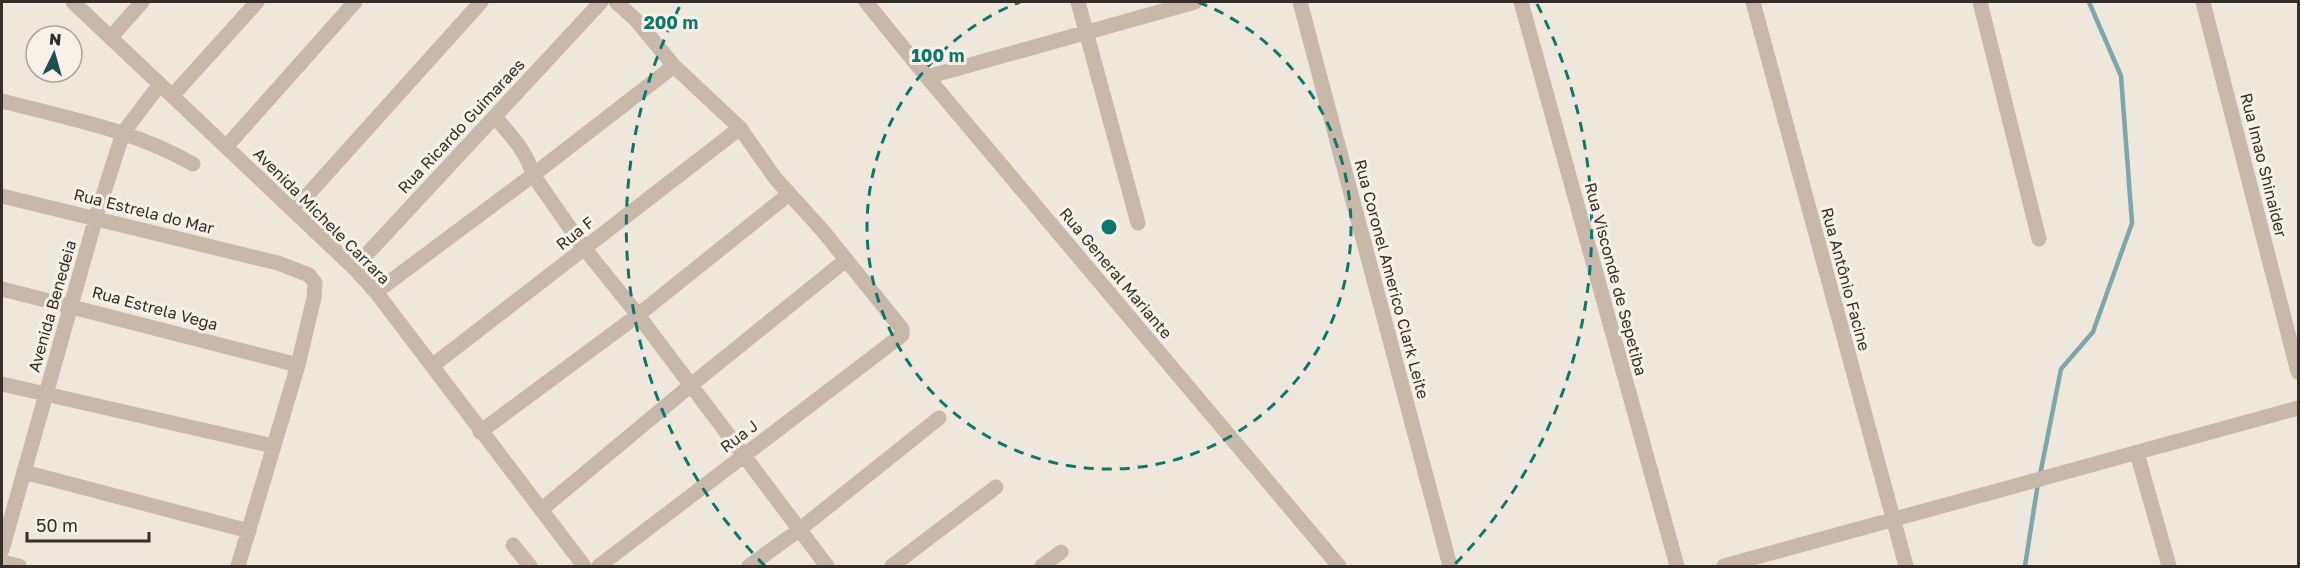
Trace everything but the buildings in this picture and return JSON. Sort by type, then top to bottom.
[{"type":"street","name":"Avenida Michele Carrara","points":[[73,2],[294,210],[376,292],[584,567]]},
{"type":"street","points":[[111,37],[142,2]]},
{"type":"street","points":[[173,95],[257,2]]},
{"type":"street","points":[[226,147],[355,2]]},
{"type":"street","points":[[294,210],[481,2]]},
{"type":"street","points":[[542,509],[690,385],[846,260],[775,178],[740,128],[674,66],[636,20],[616,2]]},
{"type":"street","name":"Rua General Mariante","points":[[866,2],[1339,567]]},
{"type":"street","points":[[1078,2],[1138,223]]},
{"type":"street","points":[[927,77],[1195,2]]},
{"type":"street","name":"Rua Coronel Americo Clark Leite","points":[[1300,2],[1450,567]]},
{"type":"street","name":"Rua Visconde de Sepetiba","points":[[1521,2],[1677,567]]},
{"type":"street","name":"Rua Antônio Facine","points":[[1753,2],[1906,567]]},
{"type":"street","points":[[1980,2],[2039,239]]},
{"type":"street","name":"Rua Imao Shinaider","points":[[2203,2],[2298,372]]},
{"type":"street","name":"Rua Ricardo Guimaraes","points":[[354,268],[598,5]]},
{"type":"street","points":[[376,292],[533,176],[674,66]]},
{"type":"street","name":"Avenida Benedeia","points":[[2,550],[96,217],[123,133],[160,84]]},
{"type":"street","points":[[2,101],[123,133],[166,149],[193,164]]},
{"type":"street","points":[[495,117],[513,136],[531,166],[533,176],[584,248],[638,315],[827,567]]},
{"type":"street","name":"Rua F","points":[[432,366],[740,128]]},
{"type":"street","points":[[480,432],[638,315],[789,194]]},
{"type":"street","name":"Rua Estrela do Mar","points":[[2,196],[278,263],[309,275],[315,283],[314,298],[298,364]]},
{"type":"street","name":"Rua J","points":[[599,567],[902,335],[902,329],[846,260]]},
{"type":"street","name":"Rua Estrela Vega","points":[[2,289],[298,364]]},
{"type":"street","points":[[238,567],[298,364]]},
{"type":"street","points":[[2,384],[273,446]]},
{"type":"street","points":[[1724,567],[2298,408]]},
{"type":"street","points":[[749,567],[939,418]]},
{"type":"street","points":[[2138,453],[2169,567]]},
{"type":"street","points":[[24,472],[249,531]]},
{"type":"street","points":[[892,567],[996,487]]},
{"type":"street","points":[[513,544],[530,567]]},
{"type":"street","points":[[1042,567],[1061,552]]},
{"type":"street","points":[[2,562],[18,567]]},
{"type":"waterway","points":[[2040,475],[2061,369],[2093,332],[2132,223],[2121,76],[2089,2]]},
{"type":"waterway","points":[[2025,566],[2038,483]]}]
